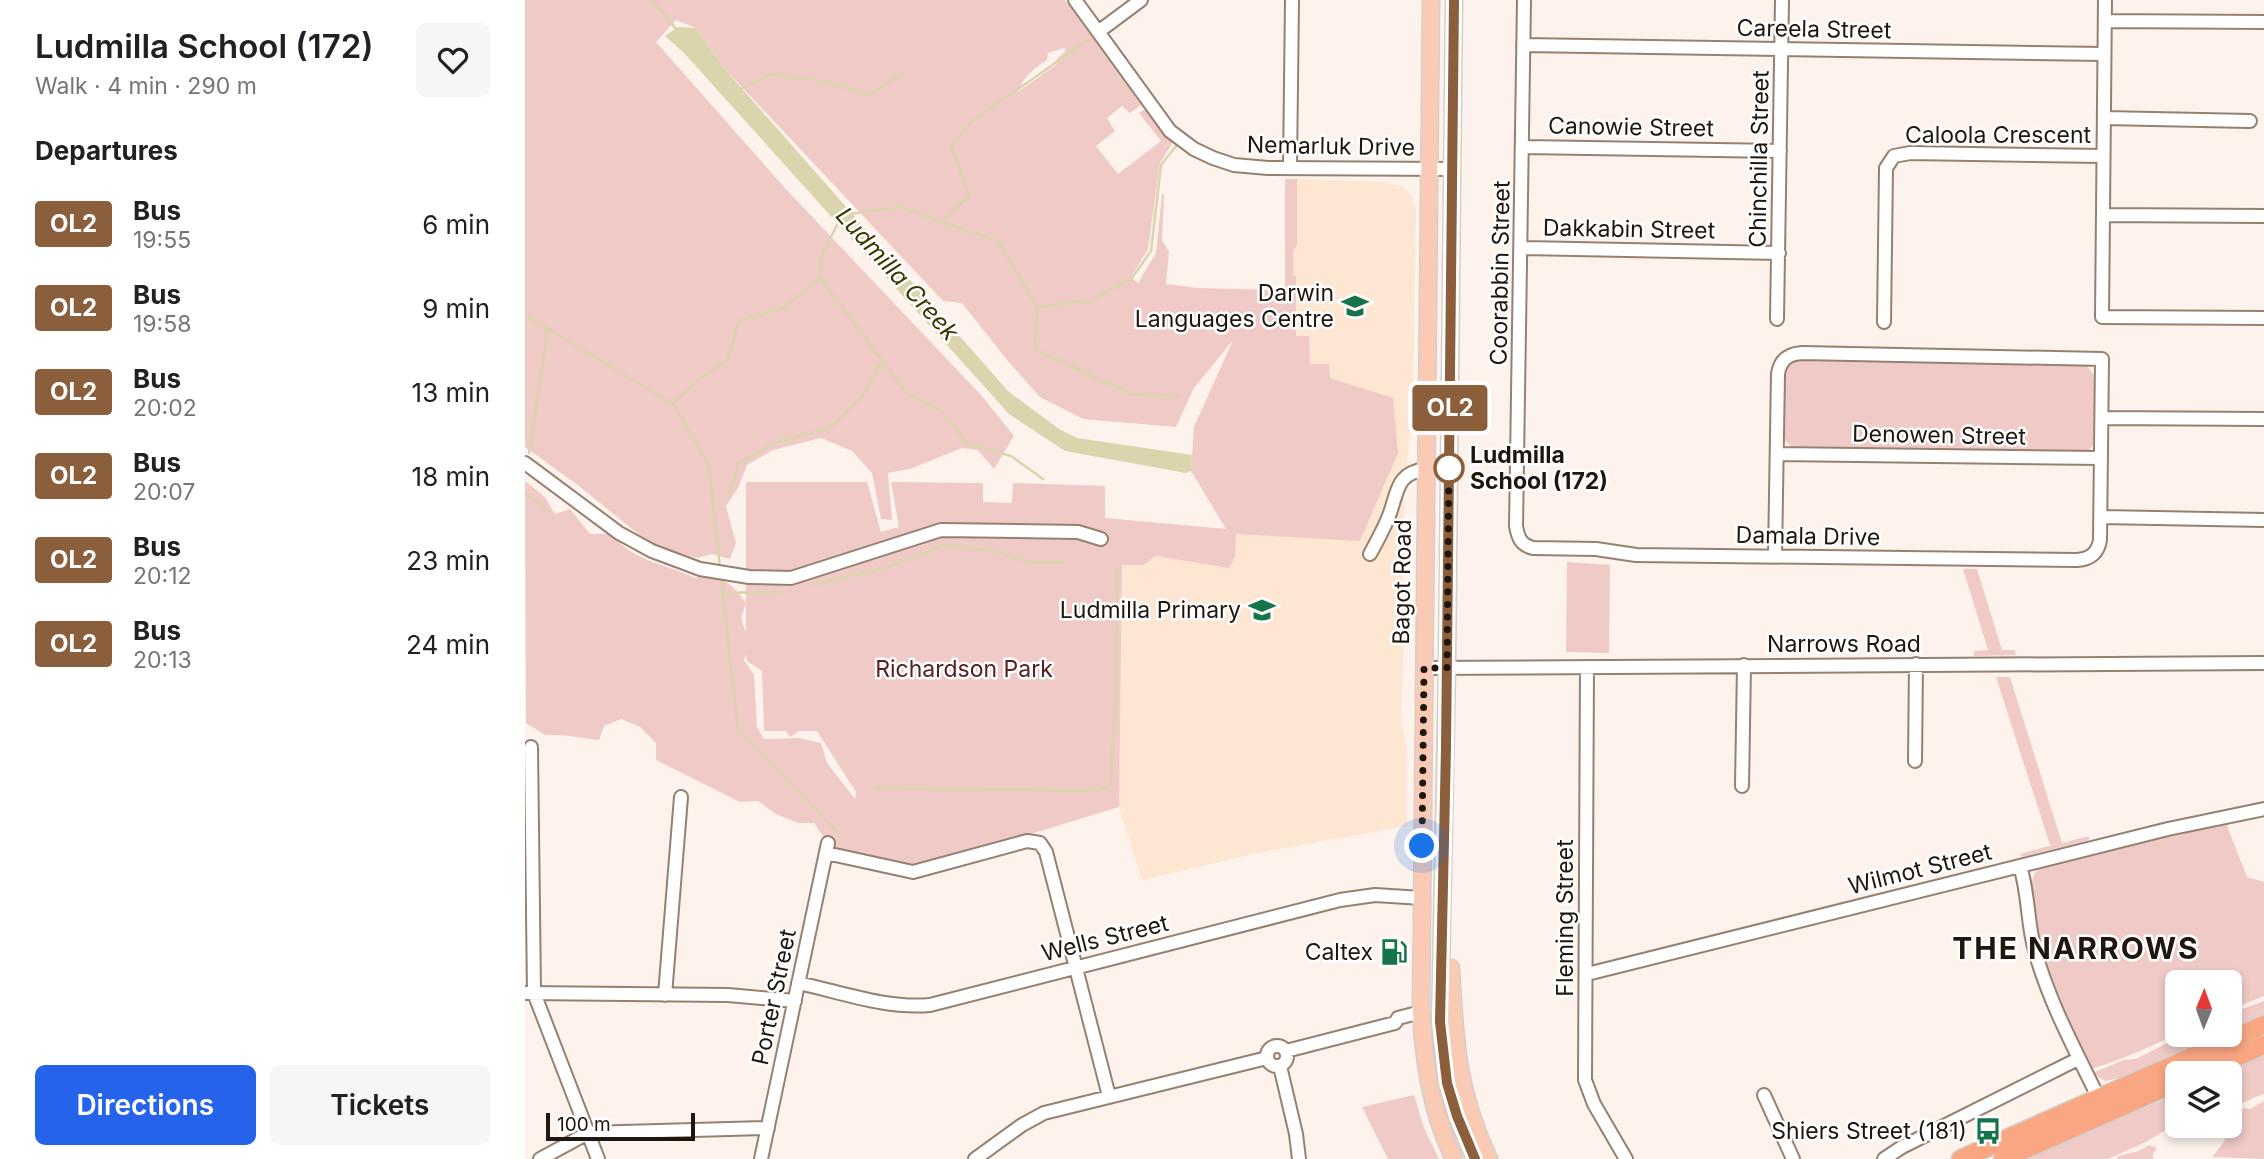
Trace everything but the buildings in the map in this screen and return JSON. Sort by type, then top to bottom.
[{"type":"highway","points":[[2003,1159],[2264,1025]]},
{"type":"highway","points":[[2227,1061],[2264,1045]]},
{"type":"highway","points":[[1961,1159],[2165,1086]]},
{"type":"main road","name":"Bagot Road","points":[[1431,0],[1421,1012],[1430,1093],[1439,1124],[1454,1159]]},
{"type":"main road","name":"Bagot Road","points":[[1454,0],[1441,1047],[1451,1100],[1475,1159]]},
{"type":"main road","name":"Bagot Road","points":[[1444,910],[1461,1080],[1472,1121],[1489,1159]]},
{"type":"street","name":"Nemarluk Drive","points":[[1075,0],[1170,131],[1181,141],[1213,158],[1234,165],[1290,168],[1453,169]]},
{"type":"street","points":[[1098,32],[1142,0]]},
{"type":"street","points":[[1290,168],[1292,0]]},
{"type":"street","name":"Coorabbin Street","points":[[1524,0],[1516,526],[1517,534],[1524,545]]},
{"type":"street","name":"Chinchilla Street","points":[[1777,319],[1782,0]]},
{"type":"street","points":[[2105,0],[2102,317],[2264,318]]},
{"type":"street","points":[[2105,21],[2264,22]]},
{"type":"street","name":"Careela Street","points":[[1523,45],[2104,54]]},
{"type":"street","points":[[2104,118],[2250,121]]},
{"type":"street","name":"Canowie Street","points":[[1523,147],[1780,151]]},
{"type":"street","name":"Caloola Crescent","points":[[1884,322],[1886,168],[1894,156],[1910,153],[2103,156]]},
{"type":"street","points":[[2103,215],[2264,216]]},
{"type":"street","name":"Dakkabin Street","points":[[1521,248],[1779,253]]},
{"type":"street","points":[[1775,556],[1778,374],[1786,358],[1802,353],[2102,359],[2101,517],[2264,520]]},
{"type":"street","points":[[2102,418],[2264,419]]},
{"type":"street","name":"Denowen Street","points":[[1777,454],[2101,458]]},
{"type":"street","points":[[525,463],[630,539],[652,551],[700,569],[749,577],[791,578],[941,530],[1078,532],[1101,539]]},
{"type":"street","points":[[1370,554],[1390,512],[1396,487],[1415,471],[1426,469]]},
{"type":"street","name":"Damala Drive","points":[[1524,545],[1533,548],[1596,549],[1636,555],[2077,561],[2092,556],[2099,544],[2101,517]]},
{"type":"street","name":"Narrows Road","points":[[1424,668],[2264,663]]},
{"type":"street","points":[[1915,761],[1916,664]]},
{"type":"street","points":[[1742,786],[1744,665]]},
{"type":"street","name":"Fleming Street","points":[[1587,667],[1585,1080],[1594,1104],[1626,1159]]},
{"type":"street","points":[[531,747],[530,993],[598,1159]]},
{"type":"street","points":[[665,995],[681,797]]},
{"type":"street","name":"Wilmot Street","points":[[1587,974],[2216,818],[2264,809]]},
{"type":"street","name":"Porter Street","points":[[761,1159],[827,848],[913,872],[1027,841],[1040,843],[1046,852],[1076,967]]},
{"type":"street","points":[[2020,866],[2034,948],[2047,990],[2103,1106]]},
{"type":"street","name":"Wells Street","points":[[798,983],[888,1005],[919,1006],[1347,898],[1375,895],[1422,898]]},
{"type":"street","points":[[1076,967],[1109,1096]]},
{"type":"street","points":[[530,993],[728,995],[795,1001]]},
{"type":"street","points":[[1286,1052],[1395,1023],[1398,1018],[1421,1012]]},
{"type":"street","points":[[1273,1046],[1280,1046],[1286,1052],[1287,1059],[1280,1066],[1273,1065],[1267,1058],[1268,1051],[1273,1046]]},
{"type":"street","points":[[975,1159],[1037,1117],[1109,1096],[1267,1058]]},
{"type":"street","points":[[1884,1159],[1913,1141],[2078,1059]]},
{"type":"street","points":[[1280,1066],[1299,1159]]},
{"type":"street","points":[[1765,1095],[1793,1159]]},
{"type":"street","points":[[540,1159],[588,1133],[768,1129]]},
{"type":"shaded area","name":"Ludmilla Primary","points":[[1297,179],[1384,182],[1401,186],[1413,197],[1416,211],[1413,402],[1405,486],[1402,582],[1404,633],[1401,725],[1407,745],[1407,826],[1262,852],[1142,880],[1119,808],[1121,565],[1143,565],[1156,556],[1191,560],[1210,566],[1235,535],[1191,471],[1194,427],[1235,336],[1288,337],[1296,276],[1293,275],[1293,252],[1297,245]]},
{"type":"green space","name":"Richardson Park","points":[[525,0],[1065,0],[1141,105],[1130,113],[1122,106],[1107,118],[1115,131],[1096,146],[1118,174],[1161,141],[1139,113],[1145,109],[1173,142],[1160,163],[1148,249],[1131,277],[1138,283],[1156,253],[1164,194],[1162,240],[1169,251],[1166,284],[1198,288],[1285,290],[1285,179],[1297,179],[1297,245],[1293,252],[1293,275],[1296,276],[1296,336],[1309,336],[1310,364],[1329,364],[1330,378],[1393,398],[1398,453],[1360,541],[1236,534],[1235,557],[1229,568],[1156,556],[1143,565],[1122,565],[1119,807],[1021,837],[911,864],[837,849],[827,842],[814,823],[798,823],[776,814],[758,801],[740,802],[656,760],[656,743],[640,727],[621,719],[604,726],[599,740],[545,735],[526,723],[525,481],[545,497],[555,514],[570,509],[590,534],[611,534],[629,551],[695,578],[719,578],[731,585],[746,603],[746,482],[867,482],[881,532],[899,527],[891,482],[983,483],[983,502],[1012,503],[1013,483],[1105,486],[1105,518],[1226,529],[1191,471],[1194,427],[1233,340],[1194,388],[1176,427],[1083,419],[1040,397],[962,303],[943,301],[724,68],[696,28],[676,20],[656,42],[784,187],[981,395],[1014,436],[994,469],[978,450],[962,448],[910,469],[888,473],[892,520],[881,519],[872,473],[852,451],[821,438],[773,450],[747,465],[738,488],[726,506],[736,543],[730,559],[712,554],[697,558],[653,546],[579,486],[525,447]],"holes":[[[1064,48],[1066,50],[1056,60],[1057,64],[1018,92],[1029,73],[1047,60],[1048,53]],[[746,603],[746,632],[741,618]],[[746,654],[747,661],[762,671],[764,731],[786,731],[790,737],[799,731],[817,731],[856,792],[855,799],[827,763],[821,743],[799,738],[764,739],[757,727],[754,675],[744,660]]]},
{"type":"green space","points":[[1803,358],[2086,364],[2097,380],[2096,442],[2087,452],[1793,448],[1783,439],[1783,379],[1788,366]]},
{"type":"green space","points":[[1567,562],[1610,565],[1609,653],[1566,652]]},
{"type":"green space","points":[[1963,569],[1977,569],[2002,650],[2015,650],[2016,655],[1974,656],[1974,651],[1988,650]]},
{"type":"green space","points":[[1996,677],[2010,677],[2062,843],[2089,836],[2089,840],[2022,857],[2020,854],[2056,844],[2050,845]]},
{"type":"green space","points":[[2226,823],[2247,877],[2264,882],[2264,996],[2242,1005],[2242,970],[2165,970],[2165,1039],[2091,1069],[2062,1009],[2041,945],[2032,881],[2038,870]]},
{"type":"green space","points":[[2264,1001],[2264,1018],[2242,1028],[2242,1009]]},
{"type":"green space","points":[[2165,1044],[2165,1047],[2195,1047],[2125,1077],[2105,1081],[2093,1073],[2123,1060],[2136,1059]]},
{"type":"green space","points":[[2264,1055],[2264,1094],[2242,1103],[2242,1065]]},
{"type":"green space","points":[[1414,1095],[1424,1128],[1439,1159],[1388,1159],[1362,1107]]},
{"type":"green space","points":[[2165,1099],[2165,1130],[2108,1159],[2028,1159]]},
{"type":"green space","points":[[2264,1101],[2264,1159],[2212,1157],[2225,1138],[2242,1138],[2242,1109],[2250,1109]]},
{"type":"green space","points":[[2149,1145],[2157,1148],[2153,1159],[2117,1159],[2118,1156],[2139,1151]]},
{"type":"water","points":[[678,27],[696,28],[724,68],[1008,391],[1059,429],[1077,438],[1192,455],[1191,471],[1186,473],[1065,451],[1009,414],[684,53],[665,36]]},
{"type":"waterway","name":"Ludmilla Creek","points":[[653,0],[676,29]]},
{"type":"waterway","points":[[849,214],[901,207],[941,222],[969,196],[951,145],[974,120],[1088,40]]},
{"type":"waterway","points":[[741,89],[770,74],[816,80],[870,94],[902,74]]},
{"type":"waterway","points":[[941,222],[998,241],[1037,307],[1092,300],[1131,279],[1151,251],[1161,165],[1176,146]]},
{"type":"waterway","points":[[673,404],[701,378],[727,361],[739,321],[784,308],[820,278],[822,255],[839,221]]},
{"type":"waterway","points":[[821,279],[906,393],[941,411],[967,443],[1011,456],[1043,479]]},
{"type":"waterway","points":[[1037,307],[1035,349],[1131,394],[1178,396]]},
{"type":"waterway","points":[[525,315],[673,404],[709,465],[720,568]]},
{"type":"waterway","points":[[529,453],[548,329]]},
{"type":"waterway","points":[[729,493],[739,463],[774,443],[830,428],[862,396],[881,362]]},
{"type":"waterway","points":[[525,493],[550,512]]},
{"type":"waterway","points":[[813,585],[888,567],[945,545],[1002,553],[1027,562],[1062,562]]},
{"type":"waterway","points":[[876,788],[1096,791],[1110,787],[1116,696],[1117,568]]},
{"type":"waterway","points":[[721,575],[738,729],[840,834]]},
{"type":"waterway","points":[[723,593],[779,592]]},
{"type":"bus line","name":"OL2","points":[[1454,0],[1444,910],[1440,1022],[1443,1059],[1451,1100],[1475,1159]]},
{"type":"place","name":"Darwin Languages Centre","points":[[1355,306]]},
{"type":"place","name":"Ludmilla School (172)","points":[[1449,468]]},
{"type":"place","name":"Ludmilla Primary","points":[[1262,610]]},
{"type":"place","name":"Caltex","points":[[1394,952]]},
{"type":"place","name":"Shiers Street (181)","points":[[1988,1131]]},
{"type":"district","name":"THE NARROWS","points":[[2076,949]]},
{"type":"route","points":[[1422,846],[1424,668],[1447,668],[1449,457],[1449,468]]}]
